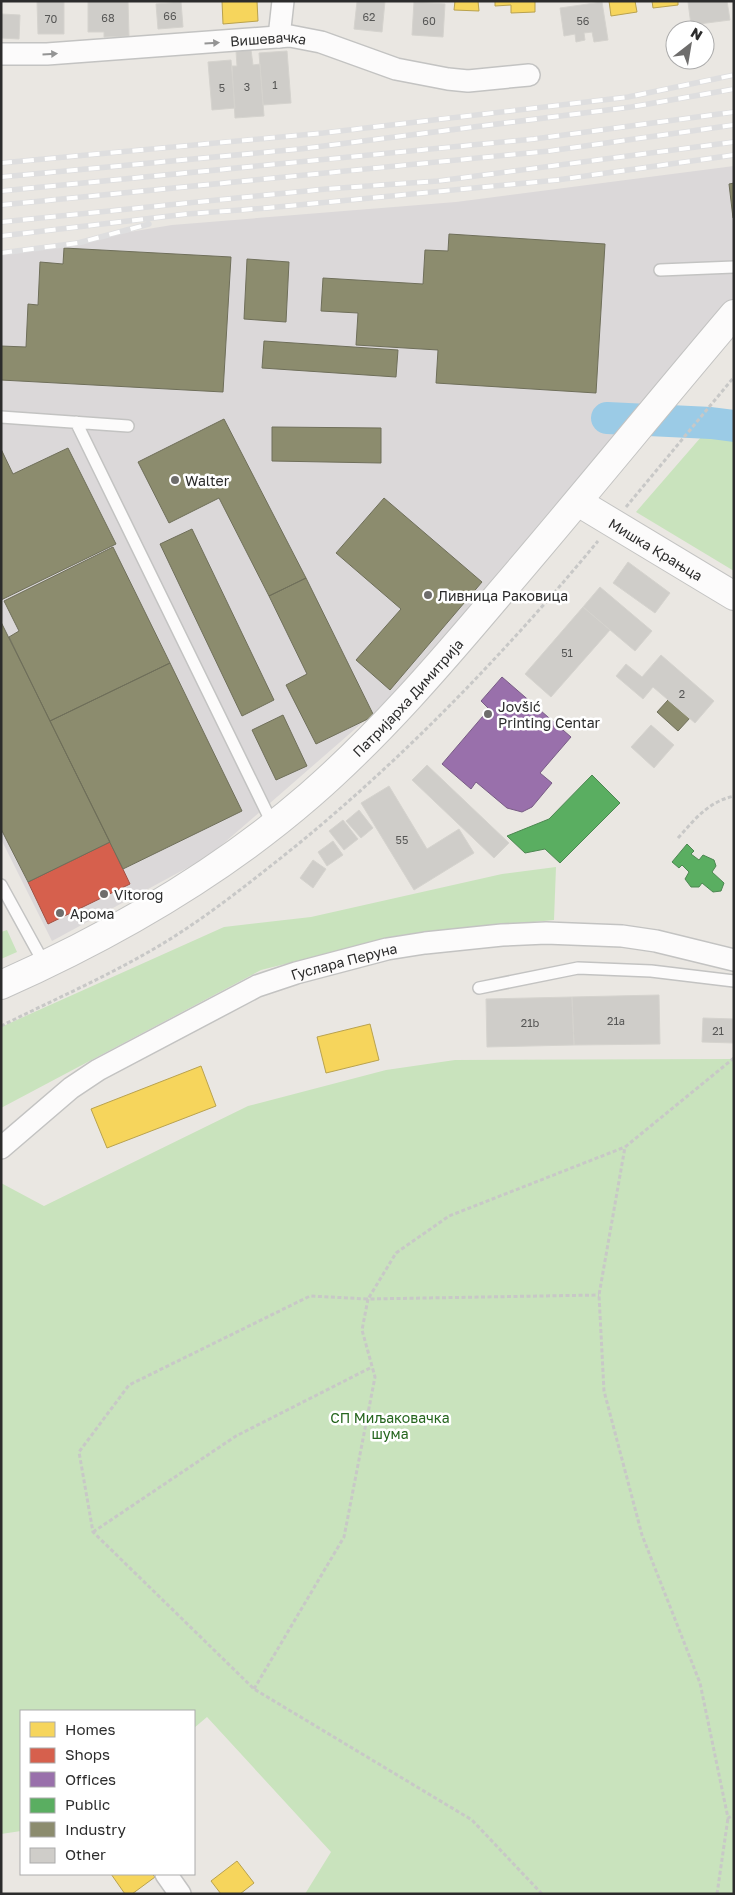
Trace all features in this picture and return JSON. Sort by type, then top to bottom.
[{"type":"main road","name":"Патријарха Димитрија","points":[[1,985],[45,965],[120,925],[206,874],[273,825],[352,757],[430,675],[578,502],[734,314]]},
{"type":"main road","name":"Мишка Крањца","points":[[578,502],[734,596]]},
{"type":"street","points":[[280,37],[283,1]]},
{"type":"street","name":"Вишевачка","points":[[1,54],[47,54],[300,37],[321,42],[396,69],[448,79],[468,81],[530,75]]},
{"type":"street","name":"Гуслара Перуна","points":[[1,1148],[71,1088],[98,1070],[250,990],[296,973],[387,949],[464,938],[546,933],[622,936],[656,941],[734,960]]},
{"type":"street","points":[[167,1875],[180,1894]]},
{"type":"lane","points":[[660,270],[734,267]]},
{"type":"lane","points":[[1,417],[128,426]]},
{"type":"lane","points":[[76,422],[273,825]]},
{"type":"lane","points":[[1,885],[45,965]]},
{"type":"lane","points":[[479,988],[578,968],[651,971],[734,981]]},
{"type":"path","points":[[613,523],[734,377]]},
{"type":"path","points":[[678,838],[699,814],[711,804],[734,796]]},
{"type":"path","points":[[254,1688],[344,1537],[375,1377],[362,1330],[368,1299],[396,1252],[449,1216],[625,1148],[734,1058]]},
{"type":"path","points":[[625,1148],[599,1295],[604,1391],[642,1535],[700,1683],[728,1818],[717,1894]]},
{"type":"path","points":[[542,1894],[472,1820],[254,1688],[93,1532],[79,1452],[129,1385],[310,1296],[368,1299],[599,1295]]},
{"type":"path","points":[[93,1532],[236,1436],[372,1367]]},
{"type":"path","points":[[728,1818],[734,1815]]},
{"type":"shaded area","points":[[734,166],[734,298],[544,518],[408,683],[209,856],[52,941],[1,839],[1,253],[172,225],[456,202]]},
{"type":"green space","points":[[708,429],[734,433],[734,571],[636,512]]},
{"type":"green space","points":[[556,867],[554,920],[401,935],[261,970],[1,1108],[1,1027],[224,927],[311,917],[502,874]]},
{"type":"green space","points":[[7,930],[17,952],[1,959],[1,932]]},
{"type":"green space","name":"СП Миљаковачка шума","points":[[734,1059],[734,1894],[305,1894],[331,1852],[207,1717],[195,1727],[195,1710],[20,1710],[20,1831],[1,1834],[1,1183],[44,1206],[248,1106],[386,1070],[455,1060]]},
{"type":"building: Homes","points":[[222,1],[257,1],[258,21],[223,24]]},
{"type":"building: Homes","points":[[455,1],[478,1],[479,11],[454,10]]},
{"type":"building: Homes","points":[[495,1],[535,1],[535,12],[511,13],[511,5],[495,6]]},
{"type":"building: Homes","points":[[609,1],[635,1],[637,12],[611,16]]},
{"type":"building: Homes","points":[[652,1],[678,1],[678,5],[653,8]]},
{"type":"building: Homes","points":[[370,1024],[379,1060],[326,1073],[317,1037]]},
{"type":"building: Homes","points":[[201,1066],[216,1106],[107,1148],[91,1109]]},
{"type":"building: Homes","points":[[237,1861],[254,1883],[240,1894],[221,1894],[211,1881]]},
{"type":"building: Homes","points":[[112,1875],[153,1875],[155,1877],[132,1894],[125,1894]]},
{"type":"building: Shops","points":[[110,842],[130,884],[48,924],[28,882]]},
{"type":"building: Offices","points":[[502,677],[571,737],[540,773],[552,783],[532,807],[522,812],[507,808],[476,782],[471,789],[442,764],[489,709],[481,701]]},
{"type":"building: Public","points":[[592,775],[620,803],[560,863],[545,849],[525,853],[507,836],[549,819]]},
{"type":"building: Public","points":[[687,844],[694,851],[691,854],[699,860],[703,855],[714,860],[716,866],[712,872],[724,883],[721,891],[713,892],[702,883],[699,887],[691,887],[685,879],[689,872],[682,865],[679,868],[672,862]]},
{"type":"building: Industry","points":[[734,183],[734,217],[733,218],[729,184]]},
{"type":"building: Industry","points":[[449,234],[605,244],[596,393],[436,383],[438,350],[356,345],[358,313],[321,311],[323,278],[423,284],[425,250],[448,251]]},
{"type":"building: Industry","points":[[64,248],[231,257],[223,392],[1,380],[1,346],[26,347],[28,304],[38,305],[40,262],[63,264]]},
{"type":"building: Industry","points":[[247,259],[289,262],[286,322],[244,319]]},
{"type":"building: Industry","points":[[264,341],[398,350],[396,377],[262,368]]},
{"type":"building: Industry","points":[[224,419],[306,578],[269,596],[219,498],[169,523],[138,462]]},
{"type":"building: Industry","points":[[272,427],[381,428],[381,463],[272,461]]},
{"type":"building: Industry","points":[[68,448],[116,544],[1,600],[1,449],[13,474]]},
{"type":"building: Industry","name":"Ливница Раковица","points":[[384,498],[482,582],[390,690],[356,660],[401,609],[336,553]]},
{"type":"building: Industry","points":[[192,529],[274,700],[242,716],[160,544]]},
{"type":"building: Industry","points":[[113,547],[170,663],[50,721],[9,637],[19,631],[4,601]]},
{"type":"building: Industry","points":[[306,578],[374,716],[316,744],[286,685],[307,674],[269,596]]},
{"type":"building: Industry","points":[[1,622],[110,842],[28,882],[1,829]]},
{"type":"building: Industry","points":[[170,663],[242,811],[123,869],[50,721]]},
{"type":"building: Industry","points":[[668,700],[690,718],[678,731],[657,712]]},
{"type":"building: Industry","points":[[283,715],[307,766],[276,780],[252,730]]},
{"type":"building: Other","points":[[37,1],[64,1],[64,34],[38,34]]},
{"type":"building: Other","points":[[88,1],[128,1],[129,36],[104,37],[104,32],[88,32]]},
{"type":"building: Other","points":[[385,1],[382,32],[354,29],[357,2]]},
{"type":"building: Other","points":[[727,1],[730,20],[715,22],[715,20],[690,20],[688,2]]},
{"type":"building: Other","points":[[181,2],[183,27],[158,29],[156,4]]},
{"type":"building: Other","points":[[414,2],[445,4],[443,37],[412,35]]},
{"type":"building: Other","points":[[602,2],[608,40],[594,42],[592,32],[584,33],[585,40],[576,42],[575,34],[564,36],[560,8]]},
{"type":"building: Other","points":[[1,14],[20,15],[19,39],[1,38]]},
{"type":"building: Other","points":[[251,50],[253,65],[260,64],[264,116],[235,118],[232,66],[237,66],[236,51]]},
{"type":"building: Other","points":[[287,51],[291,103],[263,105],[259,53]]},
{"type":"building: Other","points":[[231,60],[235,108],[212,110],[208,62]]},
{"type":"building: Other","points":[[628,562],[670,593],[655,613],[613,583]]},
{"type":"building: Other","points":[[600,587],[652,631],[635,651],[583,607]]},
{"type":"building: Other","points":[[583,607],[610,630],[551,697],[525,674]]},
{"type":"building: Other","points":[[661,655],[714,701],[695,723],[653,687],[643,699],[616,676],[626,664],[642,677]]},
{"type":"building: Other","points":[[651,725],[674,745],[654,768],[631,747]]},
{"type":"building: Other","points":[[427,765],[509,843],[494,858],[412,780]]},
{"type":"building: Other","points":[[389,786],[427,849],[459,829],[474,853],[414,890],[361,803]]},
{"type":"building: Other","points":[[359,810],[373,828],[361,838],[346,821]]},
{"type":"building: Other","points":[[343,820],[358,839],[344,850],[329,831]]},
{"type":"building: Other","points":[[333,841],[343,855],[327,866],[318,852]]},
{"type":"building: Other","points":[[313,860],[326,869],[313,888],[300,878]]},
{"type":"building: Other","points":[[659,995],[660,1044],[574,1045],[572,997]]},
{"type":"building: Other","points":[[572,997],[574,1045],[487,1047],[486,999]]},
{"type":"building: Other","points":[[703,1018],[734,1019],[734,1043],[702,1042]]},
{"type":"waterway","points":[[607,418],[711,423],[734,426]]},
{"type":"railway","points":[[1,163],[323,133],[628,97],[734,75]]},
{"type":"railway","points":[[1,177],[300,149],[631,107],[734,89]]},
{"type":"railway","points":[[1,191],[534,139],[734,112]]},
{"type":"railway","points":[[1,205],[549,151],[734,125]]},
{"type":"railway","points":[[1,222],[326,189],[438,181],[734,142]]},
{"type":"railway","points":[[1,236],[187,214],[557,180],[734,155]]},
{"type":"railway","points":[[1,253],[78,243],[149,224]]},
{"type":"place","name":"Walter","points":[[175,480]]},
{"type":"place","name":"Ливница Раковица","points":[[428,595]]},
{"type":"place","name":"Jovšić Printing Centar","points":[[488,714]]},
{"type":"place","name":"Vitorog","points":[[104,894]]},
{"type":"place","name":"Арома","points":[[60,913]]}]
